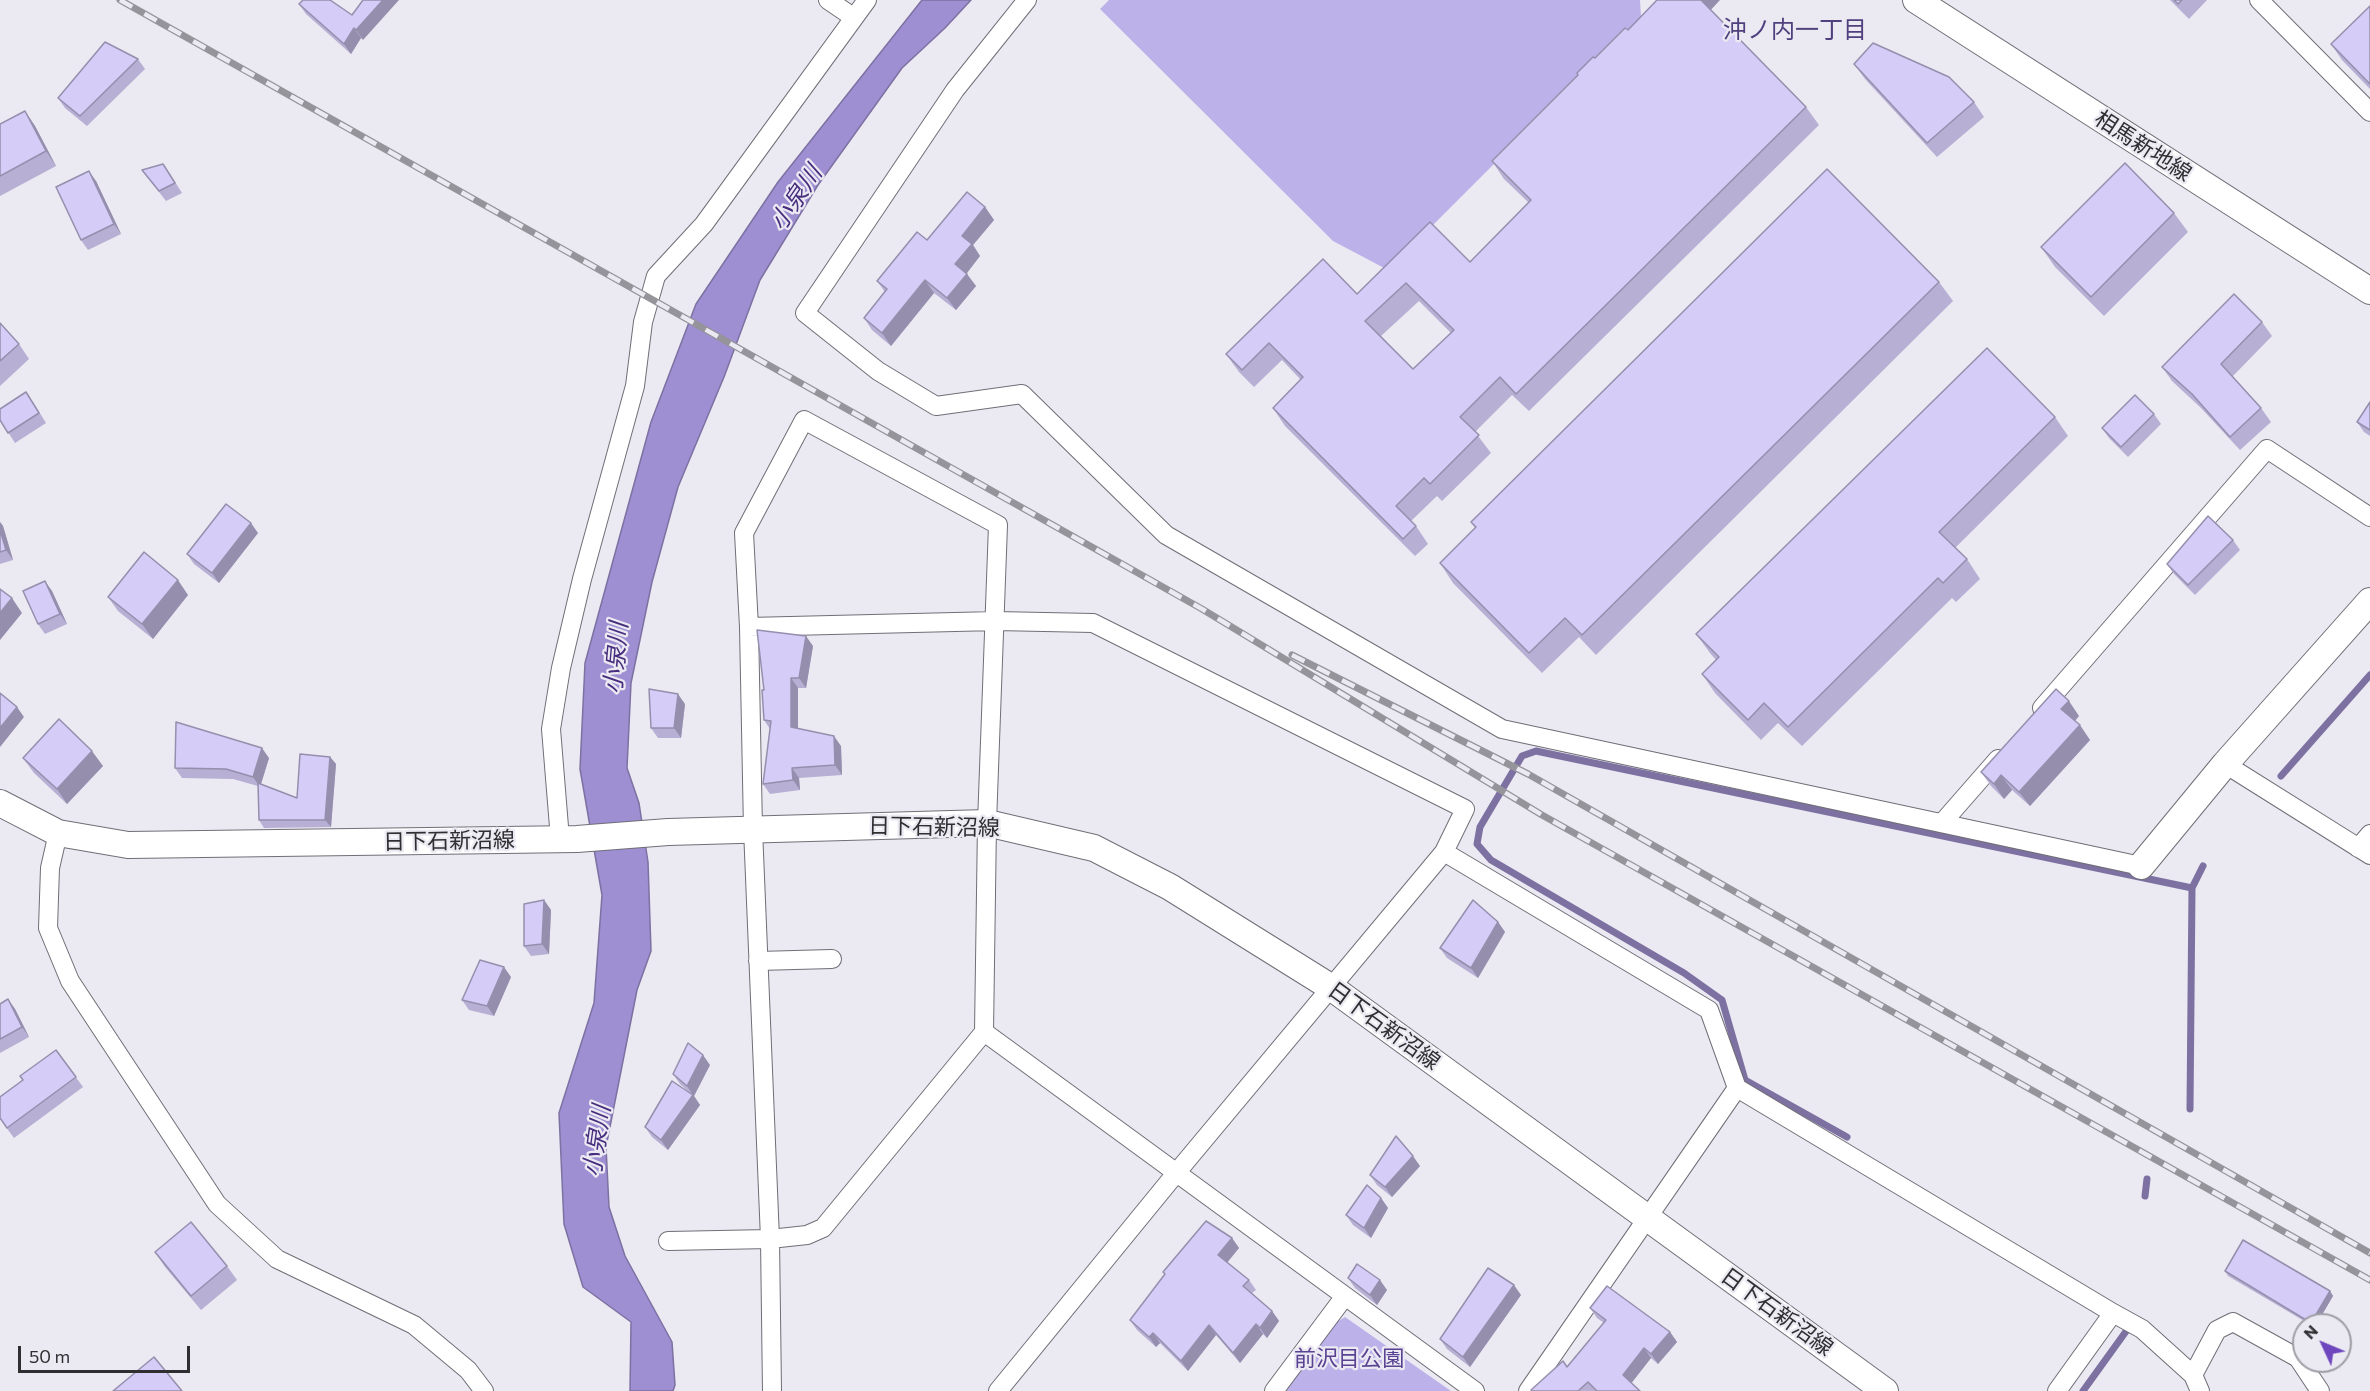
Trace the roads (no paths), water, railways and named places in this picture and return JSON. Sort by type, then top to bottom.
[{"type":"main road","name":"相馬新地線","points":[[1916,0],[2370,291]]},
{"type":"main road","points":[[2141,866],[2225,764],[2370,601]]},
{"type":"main road","name":"日下石新沼線","points":[[0,803],[58,833],[128,845],[568,839],[668,832],[987,823],[1094,848],[1170,887],[1332,987],[1885,1391]]},
{"type":"street","points":[[828,0],[854,17]]},
{"type":"street","points":[[568,839],[551,729],[561,668],[582,579],[635,386],[643,322],[656,276],[704,224],[867,0]]},
{"type":"street","points":[[1027,0],[955,90],[805,313],[878,371],[936,406],[1022,394],[1166,535],[1502,729],[2141,866]]},
{"type":"street","points":[[2259,0],[2370,112]]},
{"type":"street","points":[[668,1241],[770,1239],[807,1236],[823,1228],[984,1032],[987,823],[998,525],[804,420],[744,533],[749,627],[753,829],[770,1239],[772,1391]]},
{"type":"street","points":[[2027,725],[2267,449],[2370,517]]},
{"type":"street","points":[[749,627],[996,621],[1094,623],[1465,808],[1444,852],[998,1391]]},
{"type":"street","points":[[1942,823],[2012,743]]},
{"type":"street","points":[[2225,764],[2366,846]]},
{"type":"street","points":[[58,833],[50,868],[48,928],[70,981],[217,1204],[277,1259],[414,1325],[468,1370],[484,1391]]},
{"type":"street","points":[[1444,852],[1708,1010],[1737,1088],[2142,1329],[2196,1383],[2217,1330],[2233,1322],[2298,1358],[2320,1391]]},
{"type":"street","points":[[758,961],[832,959]]},
{"type":"street","points":[[984,1032],[1474,1391]]},
{"type":"street","points":[[1528,1391],[1649,1219],[1737,1088]]},
{"type":"street","points":[[1274,1391],[1346,1296]]},
{"type":"street","points":[[2057,1391],[2113,1313]]},
{"type":"water","name":"小泉川","points":[[922,0],[971,0],[902,68],[818,185],[760,280],[724,377],[678,487],[652,582],[631,683],[627,768],[639,803],[648,862],[651,951],[637,990],[606,1147],[609,1207],[625,1256],[672,1342],[675,1385],[673,1391],[630,1391],[631,1322],[583,1287],[564,1224],[559,1113],[594,1003],[602,895],[580,769],[585,663],[651,422],[696,304],[778,182]]},
{"type":"waterway","points":[[2281,776],[2370,675]]},
{"type":"waterway","points":[[1847,1137],[1745,1080],[1722,1000],[1684,973],[1491,860],[1477,844],[1480,827],[1522,756],[1536,751],[2192,888]]},
{"type":"waterway","points":[[2190,1109],[2192,888],[2203,866]]},
{"type":"waterway","points":[[2145,1196],[2147,1179]]},
{"type":"waterway","points":[[2083,1391],[2127,1330]]},
{"type":"railway","points":[[120,0],[1202,609],[1542,815],[2370,1280]]},
{"type":"railway","points":[[1292,655],[1528,774],[2370,1253]]},
{"type":"district","name":"沖ノ内一丁目","points":[[1795,30]]},
{"type":"park label","name":"前沢目公園","points":[[1349,1359]]}]
